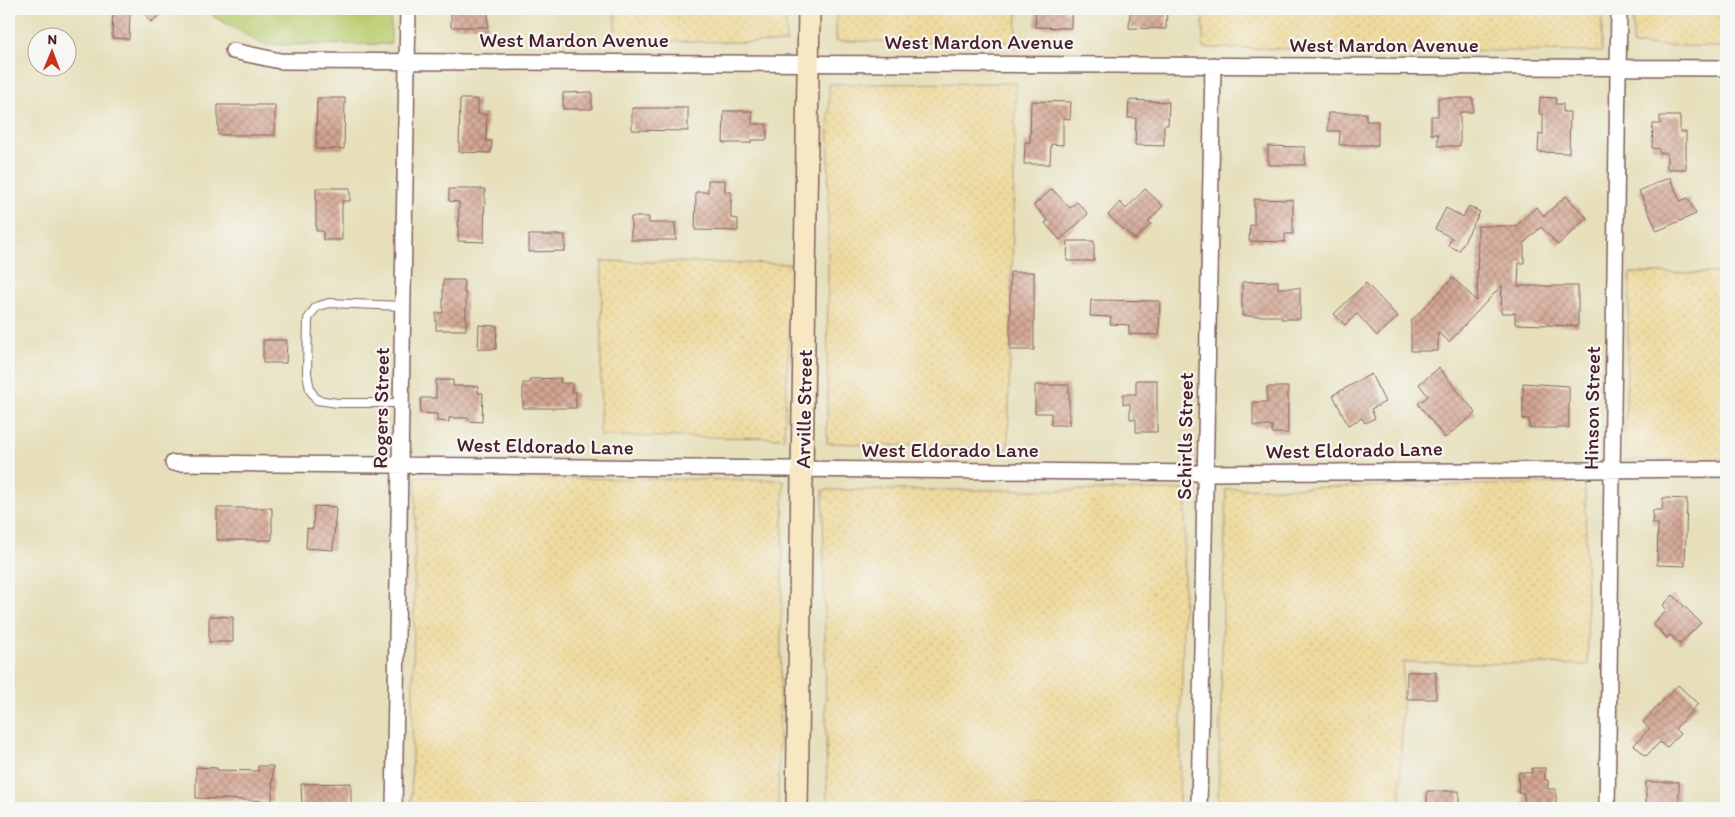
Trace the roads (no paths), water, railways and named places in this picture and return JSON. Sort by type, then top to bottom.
[{"type":"street","name":"Rogers Street","points":[[394,808],[402,465],[408,9]]},
{"type":"street","name":"Arville Street","points":[[798,808],[809,9]]},
{"type":"street","name":"Hinson Street","points":[[1607,808],[1619,9]]},
{"type":"street","name":"West Mardon Avenue","points":[[233,51],[280,61],[808,62],[1726,68]]},
{"type":"street","name":"Schirlls Street","points":[[1199,808],[1213,65]]},
{"type":"street","name":"West Eldorado Lane","points":[[172,463],[1206,473],[1726,469]]},
{"type":"lane","points":[[402,403],[338,404],[317,400],[310,390],[307,373],[308,319],[316,307],[329,303],[403,306]]}]
